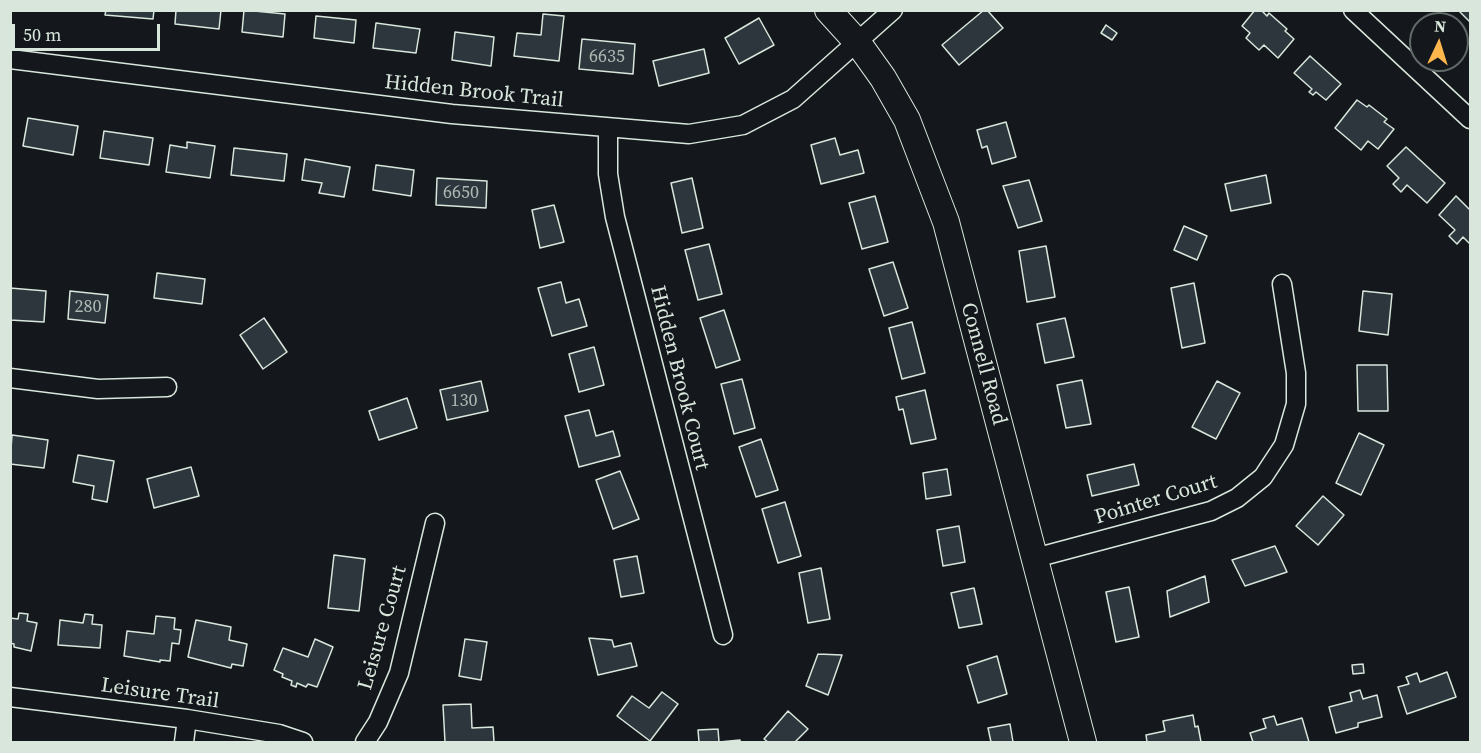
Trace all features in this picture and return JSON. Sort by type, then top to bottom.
[{"type":"street","name":"Connell Road","points":[[828,10],[858,43],[883,78],[907,120],[946,222],[1083,742]]},
{"type":"street","name":"Hidden Brook Trail","points":[[10,59],[452,114],[608,129],[689,134],[743,125],[793,99],[893,10]]},
{"type":"street","points":[[1353,10],[1470,119]]},
{"type":"street","name":"Hidden Brook Court","points":[[608,129],[608,174],[615,217],[723,635]]},
{"type":"street","name":"Pointer Court","points":[[1035,558],[1211,511],[1238,498],[1263,477],[1284,445],[1296,405],[1296,373],[1282,284]]},
{"type":"street","points":[[10,378],[98,389],[167,387]]},
{"type":"street","name":"Leisure Court","points":[[365,742],[378,722],[399,673],[435,523]]},
{"type":"street","name":"Leisure Trail","points":[[10,697],[187,719],[279,734],[303,742]]},
{"type":"street","points":[[184,742],[187,719]]},
{"type":"building","points":[[106,10],[154,10],[153,19],[105,15]]},
{"type":"building","points":[[176,10],[221,10],[219,29],[175,24]]},
{"type":"building","points":[[244,10],[285,14],[283,37],[242,32]]},
{"type":"building","points":[[984,10],[987,10],[1003,28],[959,65],[942,45]]},
{"type":"building","points":[[1255,10],[1261,10],[1267,16],[1269,13],[1287,29],[1285,31],[1294,39],[1278,58],[1264,45],[1259,50],[1246,38],[1250,33],[1242,26]]},
{"type":"building","points":[[1460,10],[1470,10],[1470,22],[1469,12],[1460,12]]},
{"type":"building","points":[[543,14],[564,16],[559,61],[514,56],[517,33],[541,35]]},
{"type":"building","points":[[316,16],[356,20],[354,43],[314,38]]},
{"type":"building","points":[[759,18],[774,45],[739,64],[725,38]]},
{"type":"building","points":[[376,23],[420,29],[416,53],[373,48]]},
{"type":"building","points":[[1106,25],[1117,33],[1112,40],[1101,33]]},
{"type":"building","points":[[455,32],[494,37],[491,66],[452,60]]},
{"type":"building","points":[[582,39],[635,44],[633,74],[579,69]]},
{"type":"building","points":[[704,49],[709,73],[659,86],[653,61]]},
{"type":"building","points":[[1310,56],[1341,84],[1326,100],[1316,92],[1313,95],[1309,92],[1312,89],[1294,73]]},
{"type":"building","points":[[1357,100],[1367,107],[1369,105],[1387,119],[1384,122],[1394,129],[1378,149],[1368,141],[1361,150],[1335,128]]},
{"type":"building","points":[[28,118],[78,126],[73,155],[23,146]]},
{"type":"building","points":[[1006,122],[1016,157],[992,164],[987,146],[982,148],[977,130]]},
{"type":"building","points":[[104,131],[153,138],[149,165],[100,158]]},
{"type":"building","points":[[835,138],[840,155],[858,150],[864,173],[821,184],[811,145]]},
{"type":"building","points":[[187,142],[215,146],[210,178],[166,172],[170,145],[187,148]]},
{"type":"building","points":[[1406,147],[1445,183],[1427,203],[1407,185],[1401,192],[1393,184],[1399,178],[1387,166]]},
{"type":"building","points":[[234,148],[287,154],[284,181],[231,175]]},
{"type":"building","points":[[305,159],[350,167],[344,197],[319,193],[322,183],[302,180]]},
{"type":"building","points":[[376,165],[414,170],[411,196],[373,190]]},
{"type":"building","points":[[1266,175],[1271,203],[1231,211],[1225,184]]},
{"type":"building","points":[[437,178],[487,181],[486,208],[436,205]]},
{"type":"building","points":[[692,178],[703,228],[682,233],[671,183]]},
{"type":"building","points":[[1029,180],[1042,221],[1018,228],[1003,186]]},
{"type":"building","points":[[875,196],[888,242],[862,249],[849,203]]},
{"type":"building","points":[[1456,196],[1470,210],[1470,244],[1463,237],[1457,244],[1449,236],[1455,230],[1439,215]]},
{"type":"building","points":[[554,205],[564,242],[540,248],[532,210]]},
{"type":"building","points":[[1184,226],[1207,236],[1197,260],[1174,250]]},
{"type":"building","points":[[709,244],[722,294],[698,300],[685,250]]},
{"type":"building","points":[[1046,246],[1055,297],[1027,302],[1019,251]]},
{"type":"building","points":[[893,262],[908,308],[884,316],[869,269]]},
{"type":"building","points":[[157,273],[205,279],[202,304],[154,298]]},
{"type":"building","points":[[561,282],[566,303],[579,299],[587,326],[552,336],[538,288]]},
{"type":"building","points":[[1194,283],[1205,343],[1182,348],[1171,288]]},
{"type":"building","points":[[10,288],[46,291],[44,322],[10,320]]},
{"type":"building","points":[[70,291],[108,295],[105,323],[68,319]]},
{"type":"building","points":[[1363,291],[1392,294],[1388,335],[1359,331]]},
{"type":"building","points":[[724,310],[740,360],[716,368],[700,318]]},
{"type":"building","points":[[264,318],[287,352],[263,369],[240,335]]},
{"type":"building","points":[[1065,318],[1074,357],[1045,363],[1037,324]]},
{"type":"building","points":[[912,322],[925,373],[902,379],[889,328]]},
{"type":"building","points":[[594,347],[604,385],[579,392],[569,354]]},
{"type":"building","points":[[1357,365],[1387,365],[1388,411],[1358,411]]},
{"type":"building","points":[[742,379],[755,428],[734,434],[721,384]]},
{"type":"building","points":[[1082,380],[1091,424],[1066,428],[1057,385]]},
{"type":"building","points":[[481,381],[488,411],[447,420],[440,390]]},
{"type":"building","points":[[1217,381],[1240,393],[1216,439],[1192,427]]},
{"type":"building","points":[[925,390],[936,439],[911,444],[903,409],[899,410],[896,397]]},
{"type":"building","points":[[407,398],[417,428],[379,440],[369,411]]},
{"type":"building","points":[[589,410],[596,436],[613,431],[620,456],[579,467],[565,416]]},
{"type":"building","points":[[1359,433],[1384,445],[1361,495],[1336,483]]},
{"type":"building","points":[[12,435],[48,440],[44,468],[10,464]]},
{"type":"building","points":[[761,439],[778,490],[756,497],[739,447]]},
{"type":"building","points":[[78,455],[114,461],[107,502],[92,499],[94,486],[73,482]]},
{"type":"building","points":[[1134,464],[1139,485],[1092,496],[1087,475]]},
{"type":"building","points":[[191,467],[199,496],[154,508],[147,479]]},
{"type":"building","points":[[947,469],[951,495],[926,499],[923,473]]},
{"type":"building","points":[[620,471],[639,519],[613,529],[596,480]]},
{"type":"building","points":[[1323,496],[1344,515],[1318,545],[1296,526]]},
{"type":"building","points":[[785,502],[801,556],[778,563],[762,509]]},
{"type":"building","points":[[959,526],[965,562],[943,566],[937,530]]},
{"type":"building","points":[[1275,546],[1287,572],[1245,586],[1232,560]]},
{"type":"building","points":[[334,555],[365,559],[359,611],[328,608]]},
{"type":"building","points":[[637,556],[644,593],[621,597],[614,560]]},
{"type":"building","points":[[821,568],[830,619],[808,623],[799,573]]},
{"type":"building","points":[[1205,576],[1209,602],[1170,617],[1167,591]]},
{"type":"building","points":[[1129,587],[1139,637],[1116,642],[1106,592]]},
{"type":"building","points":[[974,588],[982,624],[959,628],[951,593]]},
{"type":"building","points":[[19,613],[28,614],[27,621],[37,623],[31,651],[14,647],[14,644],[10,643],[10,618],[18,619]]},
{"type":"building","points":[[85,614],[93,615],[92,624],[102,625],[100,648],[58,645],[60,620],[83,623]]},
{"type":"building","points":[[156,616],[175,618],[174,629],[181,630],[179,644],[172,643],[170,661],[160,660],[160,662],[124,656],[127,631],[154,634]]},
{"type":"building","points":[[196,620],[231,627],[229,640],[247,644],[243,666],[232,664],[231,668],[188,657]]},
{"type":"building","points":[[589,638],[612,640],[614,647],[631,643],[637,666],[598,675]]},
{"type":"building","points":[[315,639],[333,647],[317,687],[308,684],[306,687],[297,683],[296,687],[291,685],[292,681],[282,677],[283,674],[274,670],[283,648],[308,657]]},
{"type":"building","points":[[465,639],[487,642],[481,680],[459,676]]},
{"type":"building","points":[[818,654],[842,655],[828,695],[806,686]]},
{"type":"building","points":[[997,656],[1007,694],[978,703],[967,666]]},
{"type":"building","points":[[1363,664],[1364,673],[1353,674],[1352,665]]},
{"type":"building","points":[[1447,672],[1456,697],[1407,714],[1398,687],[1409,684],[1406,677],[1417,673],[1420,682]]},
{"type":"building","points":[[1360,690],[1363,699],[1377,695],[1382,717],[1358,723],[1358,727],[1336,733],[1329,707],[1352,701],[1350,693]]},
{"type":"building","points":[[662,692],[678,704],[650,741],[617,716],[632,696],[649,708]]},
{"type":"building","points":[[471,704],[472,728],[493,727],[494,742],[445,742],[443,705]]},
{"type":"building","points":[[788,711],[808,729],[795,742],[768,742],[764,739]]},
{"type":"building","points":[[1193,715],[1201,742],[1147,742],[1146,735],[1165,731],[1163,721]]},
{"type":"building","points":[[1274,716],[1277,725],[1302,718],[1309,742],[1253,742],[1250,733],[1266,728],[1263,719]]},
{"type":"building","points":[[1010,724],[1013,742],[991,742],[988,728]]},
{"type":"building","points":[[718,729],[719,742],[699,742],[698,730]]}]
